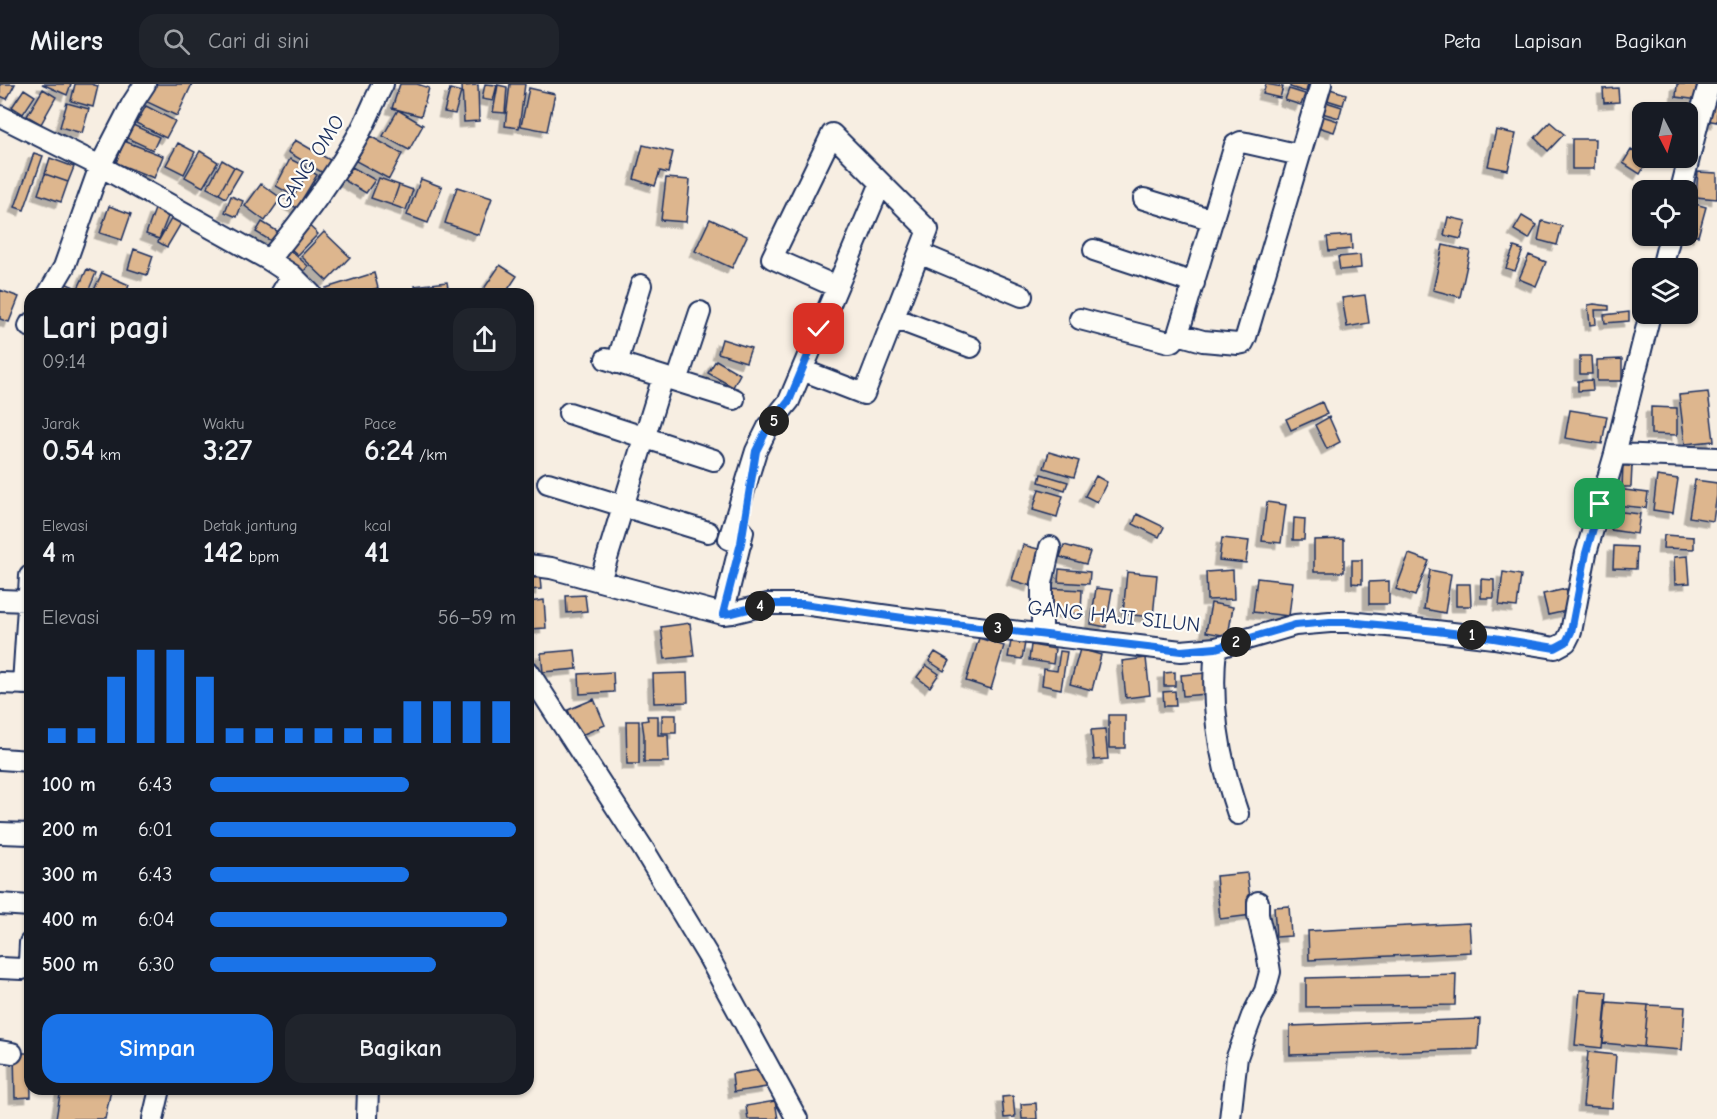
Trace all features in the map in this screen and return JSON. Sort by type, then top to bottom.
[{"type":"street","points":[[52,288],[64,267],[100,166],[144,84]]},
{"type":"street","name":"GANG OMO","points":[[269,260],[298,226],[329,183],[361,130],[383,84]]},
{"type":"street","points":[[1178,334],[1215,343],[1245,342],[1321,84]]},
{"type":"street","points":[[1684,180],[1709,84]]},
{"type":"street","points":[[0,116],[100,166],[269,260],[292,275],[305,288]]},
{"type":"street","points":[[802,370],[864,394],[928,230],[832,134],[772,258],[837,287]]},
{"type":"street","points":[[1080,319],[1169,342],[1173,341],[1178,334],[1237,143],[1247,143],[1300,155]]},
{"type":"street","points":[[723,614],[741,543],[756,451],[768,427],[789,401],[880,183]]},
{"type":"street","points":[[1144,199],[1213,220]]},
{"type":"street","points":[[1094,250],[1194,283]]},
{"type":"street","points":[[919,253],[1022,296]]},
{"type":"street","points":[[284,288],[292,275]]},
{"type":"street","points":[[641,285],[611,361],[734,399]]},
{"type":"street","points":[[600,580],[644,438],[700,312]]},
{"type":"street","points":[[894,318],[971,347]]},
{"type":"street","points":[[1648,324],[1615,454],[1717,458]]},
{"type":"street","points":[[569,413],[714,460]]},
{"type":"street","name":"GANG HAJI SILUN","points":[[534,566],[600,580],[723,614],[768,604],[803,604],[1181,651],[1216,648],[1295,625],[1330,622],[1436,631],[1555,648],[1566,642],[1571,632],[1586,553],[1615,454]]},
{"type":"street","points":[[548,483],[708,532]]},
{"type":"street","points":[[1042,633],[1042,583],[1050,547]]},
{"type":"street","points":[[0,600],[24,601]]},
{"type":"street","points":[[1216,648],[1215,705],[1227,780],[1238,814]]},
{"type":"street","points":[[534,680],[644,849],[708,956],[797,1119]]},
{"type":"street","points":[[0,683],[24,684]]},
{"type":"street","points":[[0,759],[24,761]]},
{"type":"street","points":[[0,833],[24,834]]},
{"type":"street","points":[[1230,1119],[1237,1057],[1252,1016],[1265,991],[1270,972],[1268,952],[1258,915],[1258,902]]},
{"type":"street","points":[[0,904],[24,906]]},
{"type":"street","points":[[0,968],[24,968]]},
{"type":"street","points":[[153,1119],[159,1095]]},
{"type":"street","points":[[367,1119],[368,1095]]},
{"type":"building","points":[[0,84],[15,84],[7,99],[0,96]]},
{"type":"building","points":[[42,84],[71,84],[67,95]]},
{"type":"building","points":[[75,84],[98,86],[93,107],[71,101]]},
{"type":"building","points":[[150,84],[192,84],[177,116],[143,100]]},
{"type":"building","points":[[400,84],[417,84],[429,88],[421,116],[392,108]]},
{"type":"building","points":[[485,84],[497,85],[493,101],[482,99]]},
{"type":"building","points":[[510,84],[525,84],[519,128],[505,126]]},
{"type":"building","points":[[1266,84],[1283,87],[1280,98],[1263,94]]},
{"type":"building","points":[[1290,84],[1308,84],[1306,92],[1290,87]]},
{"type":"building","points":[[1677,84],[1702,84],[1699,100],[1676,97]]},
{"type":"building","points":[[478,85],[479,121],[464,122],[462,86]]},
{"type":"building","points":[[498,85],[507,87],[505,113],[493,112]]},
{"type":"building","points":[[529,88],[555,94],[547,131],[521,126]]},
{"type":"building","points":[[1618,88],[1619,102],[1604,103],[1603,89]]},
{"type":"building","points":[[1717,88],[1717,122],[1706,120]]},
{"type":"building","points":[[24,89],[35,96],[23,114],[12,107]]},
{"type":"building","points":[[43,89],[56,97],[41,124],[27,116]]},
{"type":"building","points":[[450,89],[461,92],[455,114],[444,112]]},
{"type":"building","points":[[1289,89],[1305,94],[1301,105],[1285,100]]},
{"type":"building","points":[[1330,89],[1346,94],[1343,105],[1327,100]]},
{"type":"building","points":[[1326,102],[1342,107],[1339,118],[1322,113]]},
{"type":"building","points":[[67,103],[89,109],[82,133],[60,127]]},
{"type":"building","points":[[146,106],[175,121],[166,138],[136,123]]},
{"type":"building","points":[[398,110],[423,125],[409,150],[383,136]]},
{"type":"building","points":[[1322,116],[1338,121],[1334,132],[1318,127]]},
{"type":"building","points":[[1550,122],[1564,134],[1548,151],[1535,138]]},
{"type":"building","points":[[133,125],[159,137],[153,150],[127,138]]},
{"type":"building","points":[[1496,130],[1516,134],[1508,170],[1488,166]]},
{"type":"building","points":[[370,136],[402,154],[389,179],[356,161]]},
{"type":"building","points":[[1572,139],[1595,139],[1594,169],[1572,169]]},
{"type":"building","points":[[295,140],[330,160],[323,173],[288,152]]},
{"type":"building","points":[[124,141],[163,156],[154,178],[116,163]]},
{"type":"building","points":[[178,143],[195,152],[184,174],[166,165]]},
{"type":"building","points":[[643,145],[673,152],[668,173],[660,171],[655,186],[634,179]]},
{"type":"building","points":[[1631,150],[1632,168],[1643,168],[1640,174],[1623,163]]},
{"type":"building","points":[[200,151],[218,162],[203,187],[185,177]]},
{"type":"building","points":[[34,153],[43,156],[24,210],[15,207]]},
{"type":"building","points":[[50,158],[74,167],[68,182],[45,174]]},
{"type":"building","points":[[290,159],[306,167],[292,195],[276,186]]},
{"type":"building","points":[[222,160],[234,167],[219,194],[207,188]]},
{"type":"building","points":[[234,167],[242,171],[226,198],[219,194]]},
{"type":"building","points":[[352,167],[375,180],[366,193],[344,180]]},
{"type":"building","points":[[309,170],[317,175],[297,208],[289,204]]},
{"type":"building","points":[[1698,172],[1717,173],[1717,199],[1698,197]]},
{"type":"building","points":[[45,174],[68,182],[61,202],[38,194]]},
{"type":"building","points":[[379,178],[399,185],[392,205],[371,198]]},
{"type":"building","points":[[666,178],[690,180],[686,222],[661,220]]},
{"type":"building","points":[[421,179],[442,187],[428,223],[407,215]]},
{"type":"building","points":[[261,184],[281,198],[265,221],[245,206]]},
{"type":"building","points":[[399,185],[413,190],[406,210],[392,205]]},
{"type":"building","points":[[457,187],[492,198],[479,235],[445,223]]},
{"type":"building","points":[[231,196],[243,201],[237,217],[225,212]]},
{"type":"building","points":[[1698,205],[1706,207],[1698,236]]},
{"type":"building","points":[[109,206],[131,214],[122,240],[100,233]]},
{"type":"building","points":[[155,209],[169,214],[159,239],[146,234]]},
{"type":"building","points":[[174,214],[183,220],[167,247],[158,242]]},
{"type":"building","points":[[1522,216],[1537,225],[1529,239],[1514,230]]},
{"type":"building","points":[[1448,217],[1466,221],[1461,239],[1444,235]]},
{"type":"building","points":[[710,219],[747,236],[732,268],[695,251]]},
{"type":"building","points":[[304,221],[318,234],[298,255],[284,243]]},
{"type":"building","points":[[1542,221],[1562,226],[1557,245],[1538,240]]},
{"type":"building","points":[[262,222],[282,234],[276,244],[256,232]]},
{"type":"building","points":[[324,232],[350,257],[327,281],[301,256]]},
{"type":"building","points":[[1351,235],[1352,249],[1329,251],[1327,237]]},
{"type":"building","points":[[284,245],[308,266],[302,274],[277,252]]},
{"type":"building","points":[[1443,245],[1470,251],[1460,297],[1433,290]]},
{"type":"building","points":[[1514,247],[1523,250],[1515,271],[1506,268]]},
{"type":"building","points":[[134,249],[153,256],[147,275],[128,269]]},
{"type":"building","points":[[1360,255],[1361,268],[1340,270],[1338,257]]},
{"type":"building","points":[[1529,255],[1546,262],[1536,286],[1519,279]]},
{"type":"building","points":[[500,265],[517,276],[509,288],[484,288]]},
{"type":"building","points":[[87,269],[96,273],[90,288],[78,288]]},
{"type":"building","points":[[102,273],[129,285],[128,288],[95,288]]},
{"type":"building","points":[[374,273],[378,288],[326,288]]},
{"type":"building","points":[[60,281],[74,287],[74,288],[57,288]]},
{"type":"building","points":[[447,282],[448,288],[415,288],[415,286]]},
{"type":"building","points":[[0,290],[19,297],[9,322],[0,319]]},
{"type":"building","points":[[1365,295],[1369,323],[1347,327],[1342,298]]},
{"type":"building","points":[[1588,305],[1609,306],[1609,310],[1595,310],[1596,324],[1590,325]]},
{"type":"building","points":[[1629,312],[1629,321],[1605,323],[1604,315]]},
{"type":"building","points":[[722,339],[751,348],[746,362],[718,353]]},
{"type":"building","points":[[1580,356],[1591,356],[1592,374],[1580,374]]},
{"type":"building","points":[[1622,359],[1622,381],[1597,381],[1597,360]]},
{"type":"building","points":[[716,360],[740,374],[733,387],[708,373]]},
{"type":"building","points":[[1592,380],[1593,390],[1578,391],[1578,381]]},
{"type":"building","points":[[1708,392],[1714,441],[1685,444],[1679,395]]},
{"type":"building","points":[[1322,402],[1327,414],[1291,430],[1286,419]]},
{"type":"building","points":[[1651,407],[1677,408],[1677,435],[1651,434]]},
{"type":"building","points":[[1570,410],[1607,416],[1602,444],[1565,438]]},
{"type":"building","points":[[1329,417],[1340,442],[1327,449],[1315,425]]},
{"type":"building","points":[[1049,452],[1079,461],[1074,477],[1044,468]]},
{"type":"building","points":[[1623,465],[1632,466],[1631,487],[1622,487]]},
{"type":"building","points":[[1041,474],[1068,482],[1065,490],[1039,482]]},
{"type":"building","points":[[1096,476],[1107,482],[1097,502],[1085,496]]},
{"type":"building","points":[[1657,476],[1678,479],[1673,513],[1653,510]]},
{"type":"building","points":[[1695,480],[1717,483],[1713,521],[1689,517]]},
{"type":"building","points":[[1039,489],[1063,496],[1057,517],[1033,510]]},
{"type":"building","points":[[1617,489],[1648,493],[1646,508],[1615,505]]},
{"type":"building","points":[[1267,502],[1286,505],[1281,543],[1262,541]]},
{"type":"building","points":[[1613,511],[1640,514],[1637,534],[1611,530]]},
{"type":"building","points":[[1137,514],[1164,527],[1159,537],[1133,524]]},
{"type":"building","points":[[1294,518],[1305,519],[1304,540],[1293,540]]},
{"type":"building","points":[[1664,535],[1694,537],[1694,549],[1663,548]]},
{"type":"building","points":[[1222,538],[1249,541],[1246,563],[1219,560]]},
{"type":"building","points":[[1344,539],[1344,572],[1314,572],[1314,540]]},
{"type":"building","points":[[1023,545],[1042,550],[1031,586],[1012,580]]},
{"type":"building","points":[[1064,545],[1090,552],[1086,564],[1060,557]]},
{"type":"building","points":[[1614,546],[1637,547],[1636,569],[1613,568]]},
{"type":"building","points":[[1409,554],[1429,561],[1415,596],[1396,589]]},
{"type":"building","points":[[1688,556],[1690,583],[1675,584],[1674,557]]},
{"type":"building","points":[[1352,560],[1362,560],[1362,584],[1352,583]]},
{"type":"building","points":[[1059,569],[1090,572],[1089,584],[1058,582]]},
{"type":"building","points":[[1233,570],[1234,599],[1207,600],[1206,572]]},
{"type":"building","points":[[1430,570],[1451,574],[1445,613],[1424,609]]},
{"type":"building","points":[[1127,572],[1157,575],[1153,617],[1123,614]]},
{"type":"building","points":[[1503,572],[1521,575],[1517,607],[1499,605]]},
{"type":"building","points":[[540,577],[541,589],[534,590],[534,578]]},
{"type":"building","points":[[1257,578],[1293,582],[1289,616],[1253,612]]},
{"type":"building","points":[[1481,579],[1494,580],[1494,598],[1481,598]]},
{"type":"building","points":[[1389,581],[1389,604],[1369,604],[1369,582]]},
{"type":"building","points":[[1456,584],[1470,584],[1471,606],[1456,606]]},
{"type":"building","points":[[1047,588],[1082,590],[1081,614],[1045,612]]},
{"type":"building","points":[[1096,588],[1112,590],[1106,627],[1091,624]]},
{"type":"building","points":[[1566,589],[1571,610],[1548,615],[1543,594]]},
{"type":"building","points":[[585,595],[587,611],[567,613],[566,596]]},
{"type":"building","points":[[544,600],[546,628],[534,629],[534,601]]},
{"type":"building","points":[[1211,603],[1233,607],[1228,636],[1206,632]]},
{"type":"building","points":[[690,623],[694,656],[665,659],[661,627]]},
{"type":"building","points":[[979,638],[1004,646],[991,689],[966,681]]},
{"type":"building","points":[[1011,641],[1025,643],[1022,659],[1008,657]]},
{"type":"building","points":[[1031,645],[1055,649],[1053,664],[1029,660]]},
{"type":"building","points":[[1080,649],[1101,655],[1092,690],[1070,684]]},
{"type":"building","points":[[575,650],[577,669],[543,672],[541,653]]},
{"type":"building","points":[[1060,651],[1067,652],[1061,689],[1042,685],[1044,669],[1057,671]]},
{"type":"building","points":[[935,652],[950,661],[944,671],[929,661]]},
{"type":"building","points":[[1146,658],[1150,695],[1126,698],[1122,661]]},
{"type":"building","points":[[926,665],[939,674],[930,687],[917,677]]},
{"type":"building","points":[[613,672],[614,692],[580,694],[579,674]]},
{"type":"building","points":[[1175,672],[1175,686],[1164,686],[1164,673]]},
{"type":"building","points":[[687,673],[688,702],[654,703],[653,674]]},
{"type":"building","points":[[1206,673],[1207,694],[1183,696],[1181,675]]},
{"type":"building","points":[[1175,691],[1176,706],[1164,706],[1163,692]]},
{"type":"building","points":[[594,699],[605,725],[579,736],[568,710]]},
{"type":"building","points":[[662,715],[676,715],[676,733],[662,733]]},
{"type":"building","points":[[1109,715],[1125,715],[1125,748],[1109,748]]},
{"type":"building","points":[[647,716],[658,716],[658,735],[668,735],[669,762],[644,762],[642,721],[648,720]]},
{"type":"building","points":[[626,721],[639,721],[639,764],[627,764]]},
{"type":"building","points":[[1105,729],[1108,759],[1094,760],[1091,730]]},
{"type":"building","points":[[1247,873],[1252,915],[1220,919],[1216,876]]},
{"type":"building","points":[[1289,906],[1291,936],[1276,937],[1274,907]]},
{"type":"building","points":[[1469,923],[1471,952],[1309,960],[1308,931]]},
{"type":"building","points":[[1456,974],[1455,1005],[1306,1007],[1306,978]]},
{"type":"building","points":[[1580,990],[1607,992],[1602,1048],[1575,1045]]},
{"type":"building","points":[[1607,1002],[1648,1005],[1644,1047],[1603,1043]]},
{"type":"building","points":[[1648,1005],[1685,1007],[1682,1050],[1644,1047]]},
{"type":"building","points":[[1480,1019],[1478,1049],[1290,1055],[1290,1026]]},
{"type":"building","points":[[1588,1052],[1616,1055],[1612,1108],[1583,1106]]},
{"type":"building","points":[[14,1053],[24,1053],[24,1095],[31,1095],[31,1097],[15,1098]]},
{"type":"building","points":[[764,1069],[767,1087],[734,1092],[732,1074]]},
{"type":"building","points":[[60,1095],[110,1095],[105,1119],[56,1119]]},
{"type":"building","points":[[1013,1096],[1015,1117],[1004,1118],[1002,1097]]},
{"type":"building","points":[[775,1101],[778,1119],[748,1119],[746,1106]]},
{"type":"building","points":[[1036,1103],[1037,1119],[1022,1119],[1021,1104]]},
{"type":"route","points":[[819,329],[789,401],[768,427],[756,451],[741,543],[723,614],[768,604],[803,604],[1181,651],[1216,648],[1295,625],[1330,622],[1436,631],[1555,648],[1566,642],[1571,632],[1586,553],[1600,504]]}]
